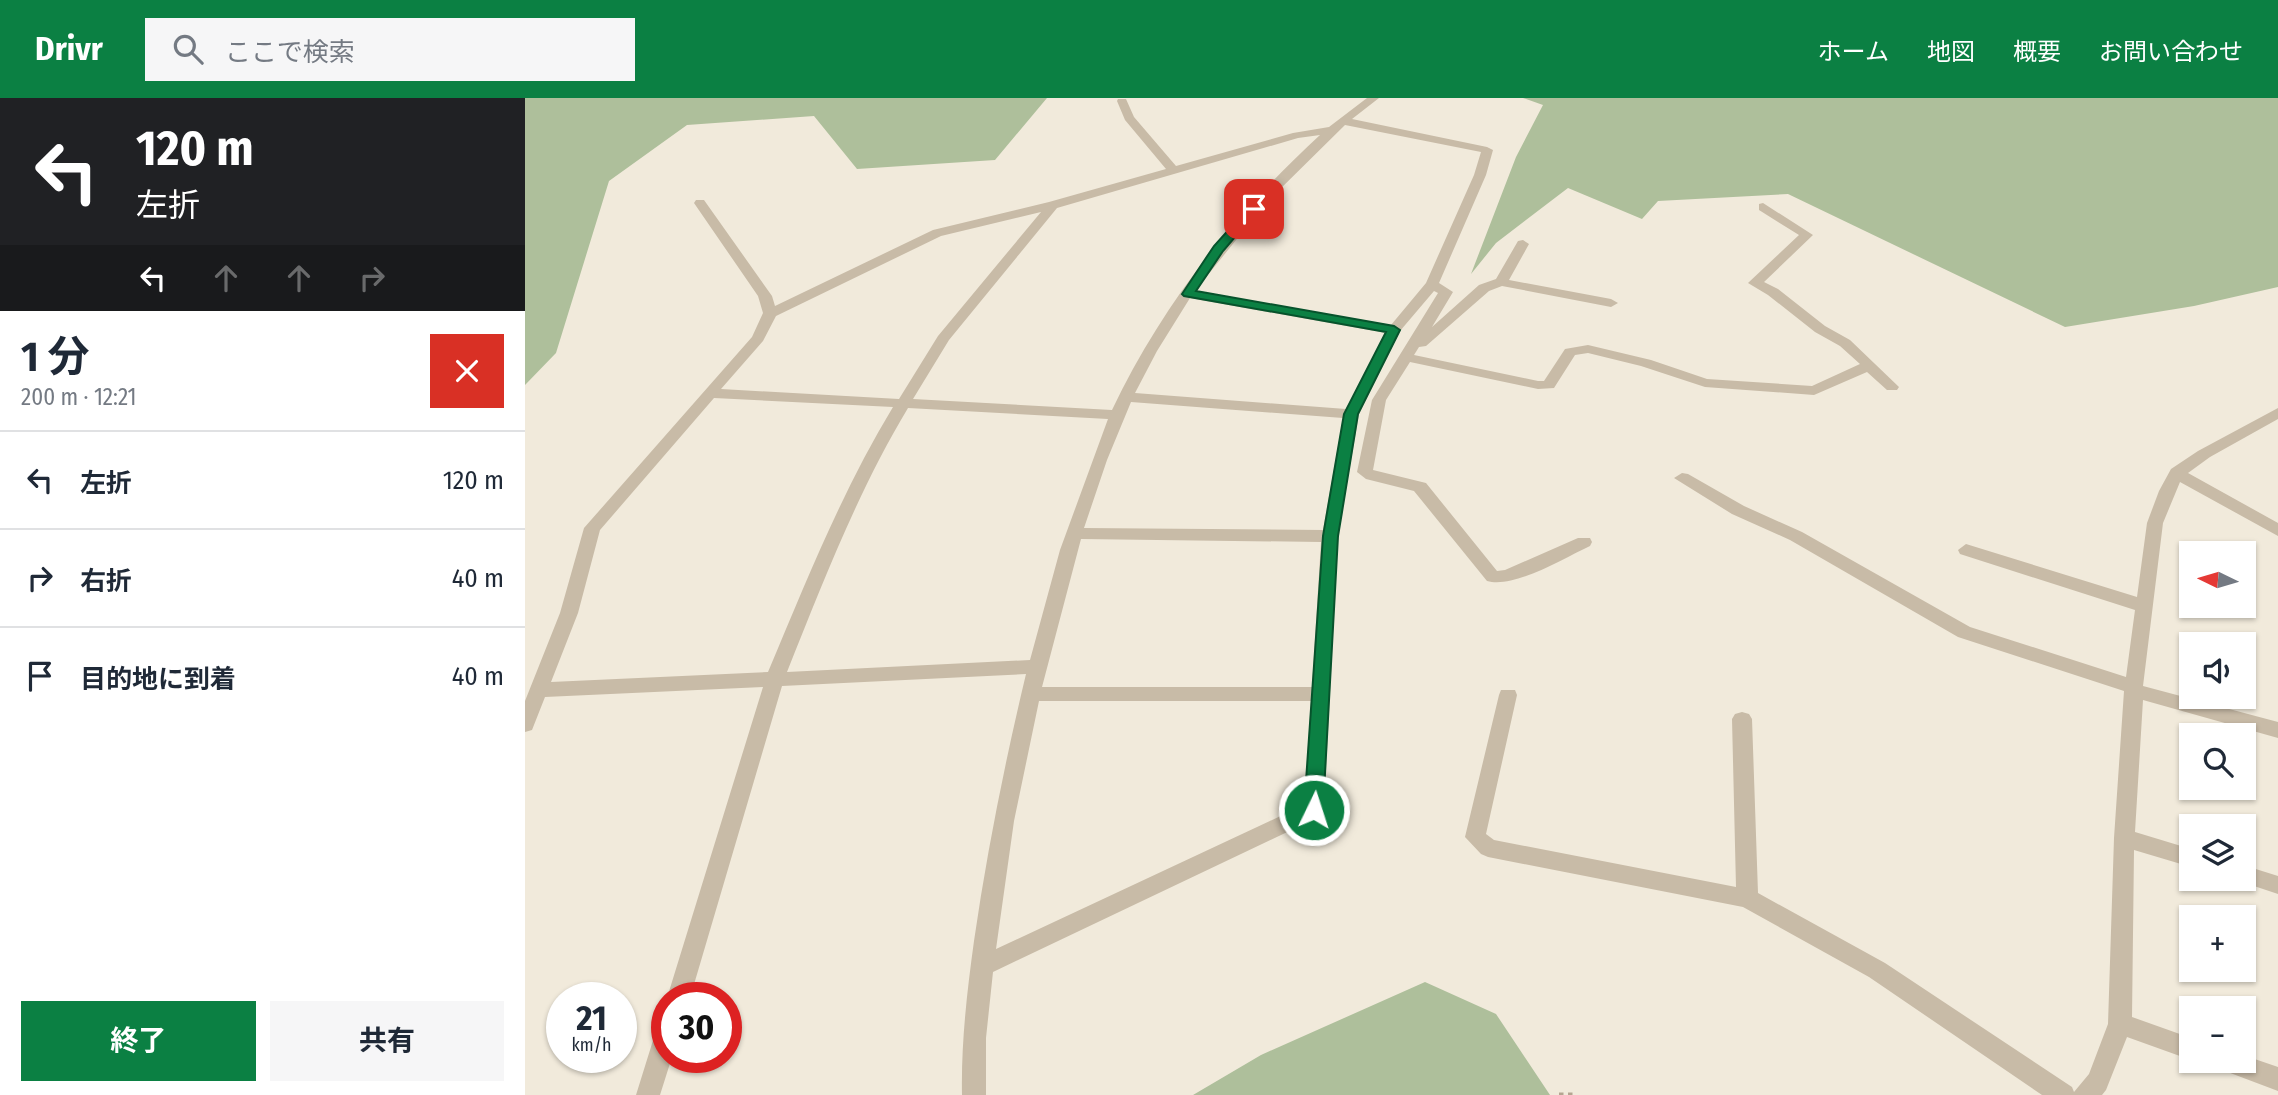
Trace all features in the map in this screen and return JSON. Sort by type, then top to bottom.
[{"type":"street","points":[[974,1095],[972,1051],[982,965],[999,845],[1030,694],[1074,533],[1117,415],[1154,344],[1218,248],[1272,189],[1337,126],[1374,98]]},
{"type":"street","points":[[1122,101],[1129,118],[1174,171]]},
{"type":"street","points":[[525,725],[569,613],[591,528],[758,338],[770,313],[937,233],[1053,205],[1297,135],[1337,126],[1487,150],[1480,175],[1432,284],[1394,330],[1351,414],[1330,536],[1314,810],[982,965]]},
{"type":"street","points":[[700,203],[765,296],[770,313]]},
{"type":"street","points":[[683,982],[774,680],[826,554],[876,448],[943,339],[1053,205]]},
{"type":"street","points":[[1763,207],[1807,235],[1755,283],[1773,292],[1821,329],[1845,343],[1892,387]]},
{"type":"street","points":[[1501,282],[1523,244]]},
{"type":"street","points":[[1405,357],[1484,288],[1501,282],[1611,303]]},
{"type":"street","points":[[1432,284],[1446,292],[1379,400],[1365,472],[1373,477],[1411,481],[1420,487],[1493,577],[1508,576],[1584,542]]},
{"type":"street","points":[[1188,294],[1394,330]]},
{"type":"street","points":[[1405,357],[1538,385],[1549,384],[1570,352],[1588,349],[1646,363],[1705,383],[1814,391],[1870,365]]},
{"type":"street","points":[[711,393],[1117,415]]},
{"type":"street","points":[[1127,397],[1351,414]]},
{"type":"street","points":[[2085,1095],[2098,1082],[2120,1024],[2124,838],[2134,689],[2155,523],[2177,473],[2204,454],[2278,414]]},
{"type":"street","points":[[2177,473],[2278,530]]},
{"type":"street","points":[[1682,478],[1738,510],[1796,536],[1964,632],[2134,689],[2278,730]]},
{"type":"street","points":[[1074,533],[1330,536]]},
{"type":"street","points":[[1966,550],[2144,606]]},
{"type":"street","points":[[540,690],[1037,667]]},
{"type":"street","points":[[1030,694],[1322,694]]},
{"type":"street","points":[[1508,695],[1475,837],[1487,848],[1747,898],[1878,970],[2063,1095]]},
{"type":"street","points":[[1742,719],[1747,898]]},
{"type":"street","points":[[2124,838],[2179,854]]},
{"type":"street","points":[[2256,878],[2278,885]]},
{"type":"street","points":[[2120,1024],[2179,1045]]},
{"type":"street","points":[[2256,1071],[2278,1079]]},
{"type":"street","points":[[648,1095],[655,1073]]},
{"type":"path","points":[[1559,1095],[1573,1095]]},
{"type":"green space","points":[[525,98],[1047,98],[995,160],[857,169],[814,116],[687,125],[609,181],[556,353],[525,385]]},
{"type":"green space","points":[[1523,98],[2278,98],[2278,287],[2194,306],[2065,327],[1788,194],[1658,201],[1642,219],[1568,188],[1496,243],[1471,274],[1516,157],[1543,105]]},
{"type":"green space","points":[[1425,982],[1496,1014],[1550,1095],[1193,1095],[1261,1055]]},
{"type":"route","points":[[1254,209],[1218,248],[1188,294],[1394,330],[1351,414],[1330,536],[1314,810]]}]
